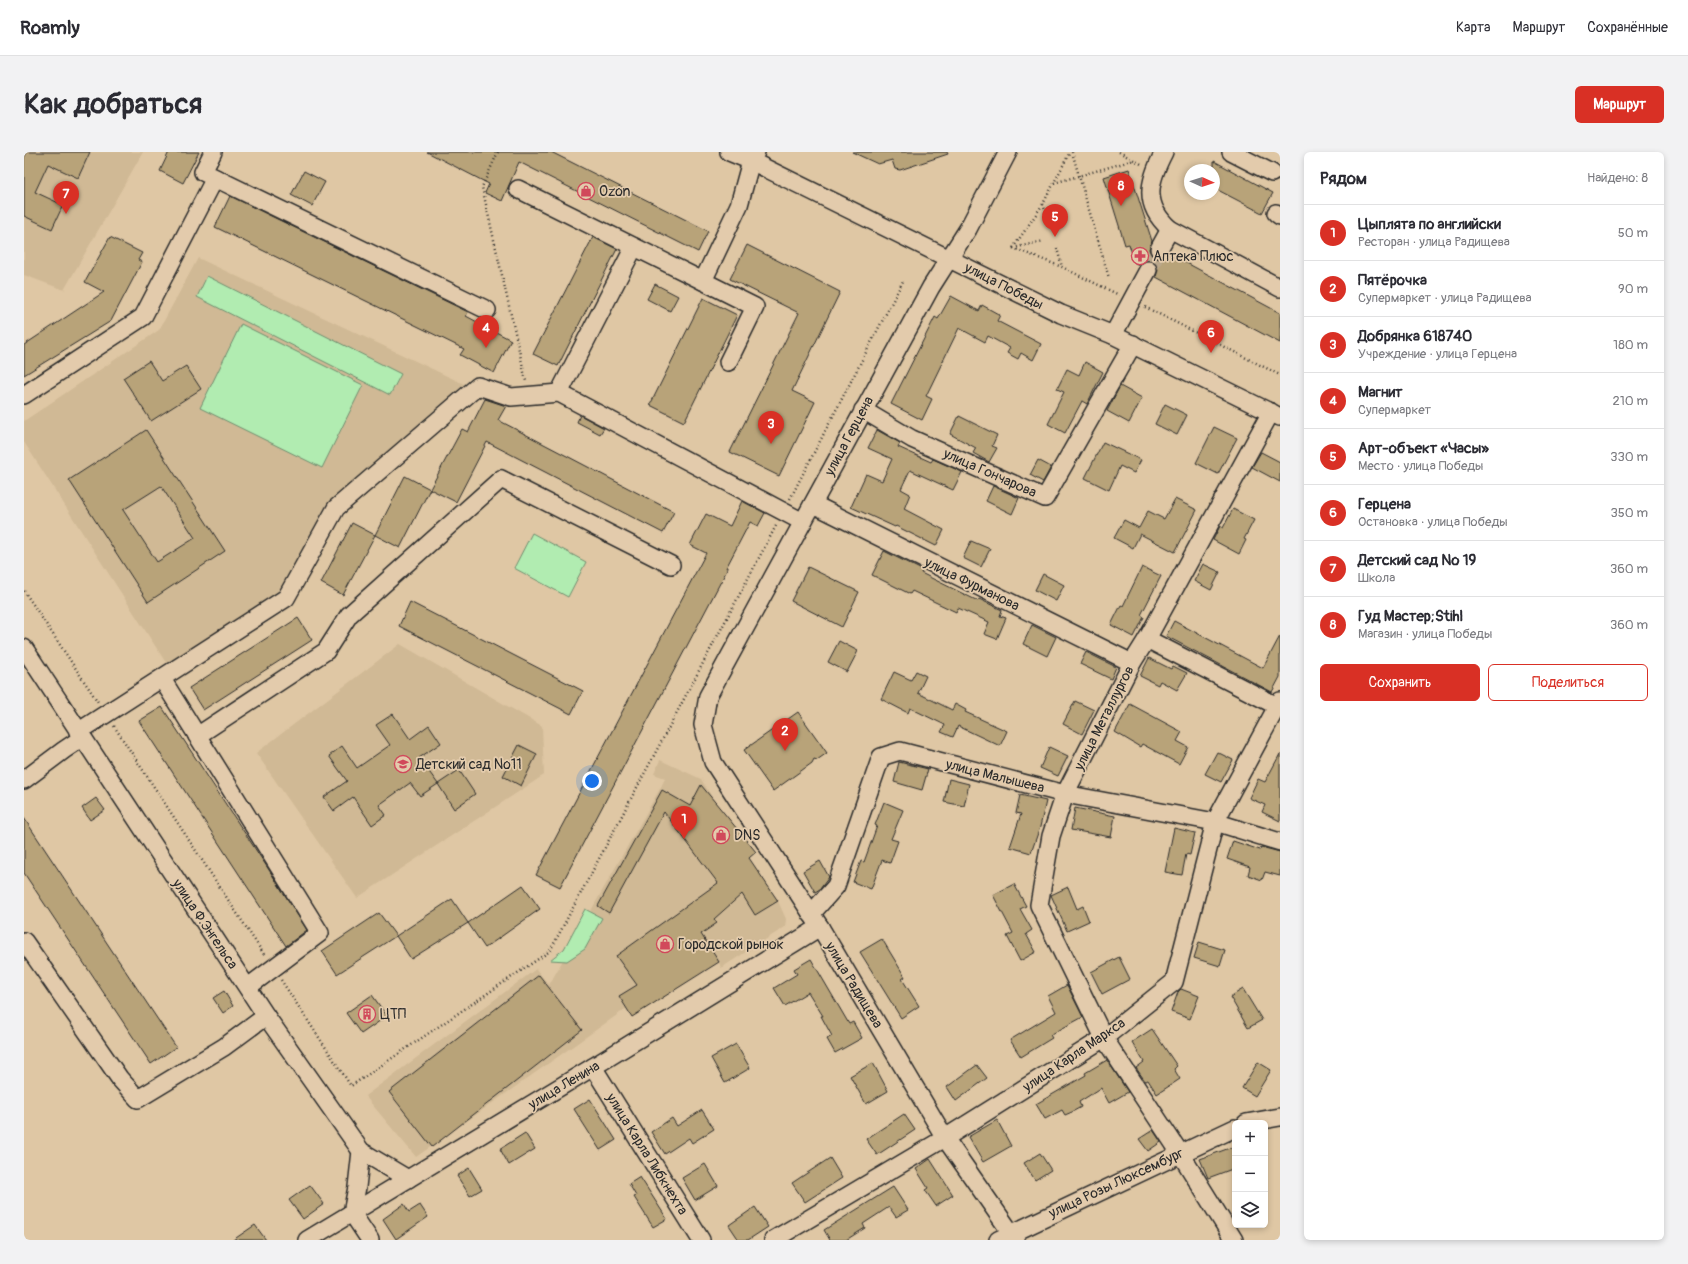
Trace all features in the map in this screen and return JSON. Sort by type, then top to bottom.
[{"type":"street","points":[[213,152],[203,172],[487,310]]},
{"type":"street","name":"улица Победы","points":[[728,152],[753,156],[1061,314],[1113,334],[1276,414]]},
{"type":"street","name":"улица Герцена","points":[[703,725],[708,696],[863,410],[931,288],[968,228],[1008,152]]},
{"type":"street","points":[[1164,152],[1154,171],[1151,183],[1153,202],[1158,217],[1170,229],[1280,288]]},
{"type":"street","points":[[1239,154],[1272,173]]},
{"type":"street","points":[[703,281],[739,205],[753,156]]},
{"type":"street","points":[[24,396],[143,317],[215,178]]},
{"type":"street","points":[[518,189],[755,308],[728,362]]},
{"type":"street","points":[[1159,249],[1170,229]]},
{"type":"street","points":[[559,393],[634,247]]},
{"type":"street","points":[[1113,334],[1148,270]]},
{"type":"street","name":"улица Гончарова","points":[[863,410],[912,438],[1045,498],[1133,344]]},
{"type":"street","points":[[24,780],[64,750],[80,735],[106,715],[286,598],[336,508],[478,386],[511,397],[559,393],[803,522]]},
{"type":"street","name":"улица Металлургов","points":[[1234,1240],[1180,1153],[1104,1038],[1039,906],[1051,836],[1065,794],[1132,663],[1276,414]]},
{"type":"street","points":[[197,736],[326,650],[349,615],[501,480],[671,565]]},
{"type":"street","name":"улица Фурманова","points":[[813,504],[1132,663]]},
{"type":"street","points":[[1147,639],[1279,703]]},
{"type":"street","name":"улица Ф.Энгельса","points":[[24,648],[266,1016],[361,1151],[408,1179]]},
{"type":"street","points":[[162,679],[320,933],[248,988]]},
{"type":"street","name":"улица Карла Маркса","points":[[773,1240],[945,1138],[1104,1038],[1174,982],[1215,822],[1279,703]]},
{"type":"street","name":"улица Радищева","points":[[703,725],[713,762],[815,920],[945,1138],[1008,1238]]},
{"type":"street","name":"улица Малышева","points":[[815,920],[836,886],[881,757],[900,751],[1065,794],[1215,822],[1280,842]]},
{"type":"street","name":"улица Ленина","points":[[308,1240],[594,1067],[815,920]]},
{"type":"street","points":[[24,941],[120,1079],[138,1099],[224,1046],[266,1016]]},
{"type":"street","name":"улица Карла Либкнехта","points":[[594,1067],[701,1240]]},
{"type":"street","points":[[1263,1120],[1280,1117]]},
{"type":"street","name":"улица Розы Люксембург","points":[[1008,1238],[1180,1153],[1232,1129]]},
{"type":"street","points":[[361,1151],[357,1187],[352,1213],[370,1240]]},
{"type":"path","points":[[498,152],[482,187],[530,395]]},
{"type":"path","points":[[1071,152],[1109,278]]},
{"type":"path","points":[[1013,248],[1043,204],[1071,152]]},
{"type":"path","points":[[1119,152],[1154,171]]},
{"type":"path","points":[[1054,183],[1134,160]]},
{"type":"path","points":[[1043,204],[1050,226]]},
{"type":"path","points":[[1013,248],[1044,241]]},
{"type":"path","points":[[1013,248],[1062,267],[1280,375]]},
{"type":"path","points":[[1057,248],[1062,267]]},
{"type":"path","points":[[24,591],[351,1086],[550,951],[783,512],[903,281]]},
{"type":"shaded area","points":[[24,152],[143,152],[64,290],[24,275]]},
{"type":"shaded area","points":[[198,258],[466,385],[330,501],[284,592],[170,669],[24,442],[24,421],[159,330]]},
{"type":"shaded area","name":"Детский сад №11","points":[[400,644],[542,726],[544,775],[357,898],[256,753]]},
{"type":"shaded area","name":"Городской рынок","points":[[660,760],[701,779],[749,858],[778,901],[786,919],[785,927],[721,968],[719,962],[632,1017],[627,1008],[416,1157],[365,1096],[536,969],[549,985],[662,785],[665,778],[654,774]]},
{"type":"green space","points":[[207,276],[401,374],[390,395],[197,297]]},
{"type":"green space","points":[[241,324],[363,385],[322,468],[200,408]]},
{"type":"green space","points":[[532,533],[586,562],[568,597],[514,568]]},
{"type":"green space","points":[[585,909],[602,918],[585,949],[567,961],[550,960],[564,949]]},
{"type":"building","points":[[24,152],[90,152],[78,178],[48,164],[35,192],[63,205],[52,229],[24,216],[24,158],[26,154]]},
{"type":"building","points":[[169,152],[199,152],[183,183],[160,171]]},
{"type":"building","points":[[427,152],[551,152],[708,231],[698,252],[519,162],[502,201],[485,193],[489,184]]},
{"type":"building","points":[[852,152],[947,152],[948,154],[900,170],[895,169],[892,160],[878,164]]},
{"type":"building","points":[[1220,164],[1273,193],[1262,213],[1220,191]]},
{"type":"building","points":[[1129,169],[1152,241],[1149,249],[1151,254],[1155,258],[1160,259],[1168,253],[1280,313],[1280,343],[1156,277],[1158,269],[1153,261],[1147,260],[1139,265],[1135,263],[1129,244],[1125,245],[1104,177]]},
{"type":"building","points":[[304,171],[325,182],[312,206],[291,195]]},
{"type":"building","points":[[230,196],[468,312],[466,316],[511,340],[494,373],[460,355],[464,349],[215,227]]},
{"type":"building","points":[[110,237],[142,253],[138,260],[142,262],[111,321],[24,375],[24,345],[104,292],[85,282]]},
{"type":"building","points":[[593,237],[617,249],[558,366],[533,354]]},
{"type":"building","points":[[747,245],[840,292],[792,391],[815,402],[779,476],[730,452],[799,313],[730,279]]},
{"type":"building","points":[[655,284],[678,296],[670,311],[647,299]]},
{"type":"building","points":[[951,296],[979,311],[982,305],[1000,315],[997,321],[1041,344],[1033,360],[1021,353],[1018,359],[1007,353],[1010,348],[988,336],[985,342],[959,328],[926,396],[932,399],[922,420],[891,404],[935,317],[938,319]]},
{"type":"building","points":[[703,298],[737,315],[684,422],[650,405]]},
{"type":"building","points":[[149,361],[162,381],[186,366],[201,389],[151,421],[123,378]]},
{"type":"building","points":[[1085,362],[1103,372],[1087,404],[1082,401],[1065,433],[1048,424],[1064,392],[1057,389],[1067,369],[1079,375]]},
{"type":"building","points":[[1120,386],[1142,398],[1129,423],[1107,411]]},
{"type":"building","points":[[485,399],[506,406],[498,420],[674,512],[663,533],[487,442],[456,502],[430,489],[462,429],[468,432]]},
{"type":"building","points":[[1165,404],[1187,415],[1177,435],[1155,424]]},
{"type":"building","points":[[580,415],[604,428],[600,434],[577,422]]},
{"type":"building","points":[[959,416],[997,435],[992,446],[997,448],[989,462],[973,453],[976,448],[950,434]]},
{"type":"building","points":[[1214,427],[1237,438],[1218,474],[1196,463]]},
{"type":"building","points":[[146,430],[225,551],[148,602],[69,480]],"holes":[[[161,486],[195,538],[157,562],[123,510]]]},
{"type":"building","points":[[877,430],[900,443],[898,447],[931,462],[933,459],[962,472],[953,490],[910,470],[901,489],[910,494],[904,509],[944,530],[936,546],[896,526],[895,527],[851,507],[866,474],[882,481],[892,459],[868,448]]},
{"type":"building","points":[[1103,442],[1141,460],[1134,473],[1120,466],[1109,490],[1085,478]]},
{"type":"building","points":[[1261,452],[1280,462],[1280,482],[1252,467]]},
{"type":"building","points":[[1038,460],[1051,467],[1043,482],[1030,475]]},
{"type":"building","points":[[405,476],[430,489],[400,548],[375,535]]},
{"type":"building","points":[[993,486],[1019,498],[1012,514],[986,501]]},
{"type":"building","points":[[1175,499],[1197,510],[1175,552],[1140,534],[1133,548],[1114,538],[1124,520],[1139,528],[1148,511],[1164,519]]},
{"type":"building","points":[[742,501],[765,513],[758,526],[750,522],[726,568],[728,568],[560,887],[536,875],[706,553],[690,545],[706,514],[730,526]]},
{"type":"building","points":[[1233,509],[1254,520],[1244,539],[1246,540],[1239,554],[1213,540],[1220,526],[1223,528]]},
{"type":"building","points":[[352,523],[375,535],[343,595],[321,583]]},
{"type":"building","points":[[971,541],[990,549],[981,567],[963,558]]},
{"type":"building","points":[[884,551],[922,570],[921,573],[978,601],[979,599],[1002,610],[1000,616],[1006,618],[997,639],[984,634],[989,622],[958,608],[956,612],[912,591],[910,594],[872,575]]},
{"type":"building","points":[[1203,564],[1220,572],[1211,590],[1194,581]]},
{"type":"building","points":[[808,567],[859,592],[842,627],[791,601]]},
{"type":"building","points":[[1142,567],[1161,576],[1141,615],[1144,617],[1134,637],[1111,625],[1121,605],[1123,606]]},
{"type":"building","points":[[1043,574],[1064,585],[1056,601],[1035,590]]},
{"type":"building","points":[[410,602],[583,691],[571,714],[399,626]]},
{"type":"building","points":[[298,618],[312,640],[203,710],[189,688]]},
{"type":"building","points":[[1174,621],[1263,668],[1280,636],[1280,677],[1272,692],[1166,636]]},
{"type":"building","points":[[1032,625],[1056,637],[1047,656],[1023,644]]},
{"type":"building","points":[[839,641],[858,651],[847,672],[828,662]]},
{"type":"building","points":[[1086,652],[1116,667],[1111,679],[1080,664]]},
{"type":"building","points":[[1149,658],[1171,669],[1173,666],[1187,673],[1177,690],[1160,681],[1158,685],[1140,676]]},
{"type":"building","points":[[916,671],[926,676],[918,693],[952,710],[955,704],[966,710],[965,712],[1007,731],[1000,746],[958,726],[953,737],[941,732],[945,725],[910,708],[908,713],[881,699],[894,672],[911,680]]},
{"type":"building","points":[[1075,701],[1094,710],[1082,734],[1063,724]]},
{"type":"building","points":[[1130,704],[1182,732],[1177,741],[1188,747],[1179,764],[1142,744],[1140,747],[1115,732]]},
{"type":"building","points":[[162,707],[307,930],[286,946],[139,721]]},
{"type":"building","points":[[798,712],[827,753],[817,760],[814,759],[812,763],[773,791],[744,750]]},
{"type":"building","points":[[393,714],[410,739],[429,725],[441,743],[419,758],[438,784],[420,796],[410,783],[379,805],[386,815],[372,825],[353,797],[334,811],[324,797],[347,781],[329,756],[342,746],[357,768],[390,745],[376,725]]},
{"type":"building","points":[[519,745],[537,754],[521,786],[503,776]]},
{"type":"building","points":[[1049,747],[1068,756],[1058,776],[1040,768]]},
{"type":"building","points":[[1217,752],[1233,760],[1221,782],[1205,774]]},
{"type":"building","points":[[1280,754],[1280,821],[1262,812],[1265,805],[1249,798],[1258,779],[1265,782]]},
{"type":"building","points":[[899,762],[928,769],[922,790],[894,782]]},
{"type":"building","points":[[459,770],[475,794],[454,809],[438,784]]},
{"type":"building","points":[[949,779],[969,784],[964,806],[944,802]]},
{"type":"building","points":[[701,785],[756,852],[749,858],[778,901],[755,915],[742,894],[714,919],[717,923],[701,934],[719,962],[632,1017],[619,996],[637,985],[616,956],[718,883],[664,812],[609,913],[598,906],[662,790],[690,806]]},
{"type":"building","points":[[1020,795],[1046,801],[1040,827],[1031,853],[1010,847],[1021,814],[1016,813]]},
{"type":"building","points":[[96,798],[105,810],[90,820],[82,808]]},
{"type":"building","points":[[884,802],[903,810],[891,839],[898,841],[890,863],[882,860],[871,889],[853,882],[861,861],[864,862],[877,826],[875,825]]},
{"type":"building","points":[[1075,808],[1115,816],[1111,837],[1071,830]]},
{"type":"building","points":[[24,818],[176,1047],[151,1064],[24,873]]},
{"type":"building","points":[[1174,828],[1195,833],[1190,855],[1186,854],[1182,875],[1165,872]]},
{"type":"building","points":[[1233,841],[1260,850],[1261,847],[1280,852],[1280,876],[1265,872],[1262,880],[1248,875],[1250,867],[1227,859]]},
{"type":"building","points":[[820,861],[829,877],[820,889],[815,892],[803,871]]},
{"type":"building","points":[[1014,884],[1026,906],[1020,909],[1032,930],[1026,934],[1036,952],[1020,961],[1007,936],[1013,933],[993,895]]},
{"type":"building","points":[[523,885],[540,909],[485,948],[468,923]]},
{"type":"building","points":[[1068,887],[1077,909],[1083,906],[1089,921],[1067,931],[1051,895]]},
{"type":"building","points":[[452,899],[468,923],[411,959],[396,936]]},
{"type":"building","points":[[379,913],[396,936],[337,974],[322,951]]},
{"type":"building","points":[[882,939],[905,977],[902,979],[919,1006],[901,1018],[860,952]]},
{"type":"building","points":[[1199,942],[1225,950],[1220,966],[1194,958]]},
{"type":"building","points":[[1119,957],[1130,979],[1102,994],[1091,972]]},
{"type":"building","points":[[811,959],[849,1024],[853,1022],[862,1038],[835,1053],[827,1039],[832,1036],[821,1016],[823,1016],[808,992],[785,1006],[774,988],[797,974],[794,969]]},
{"type":"building","points":[[539,975],[582,1030],[432,1147],[389,1092]]},
{"type":"building","points":[[1067,985],[1083,1017],[1050,1035],[1052,1038],[1021,1057],[1010,1040],[1056,1012],[1048,996]]},
{"type":"building","points":[[1181,989],[1199,996],[1190,1019],[1171,1012],[1178,992]]},
{"type":"building","points":[[1243,989],[1262,1020],[1248,1028],[1230,997]]},
{"type":"building","points":[[224,991],[233,1006],[223,1013],[213,998]]},
{"type":"building","name":"ЦТП","points":[[372,995],[387,1016],[361,1034],[346,1013]]},
{"type":"building","points":[[1152,1029],[1177,1066],[1174,1069],[1180,1079],[1157,1094],[1148,1080],[1145,1081],[1136,1068],[1144,1062],[1132,1042]]},
{"type":"building","points":[[736,1044],[750,1068],[725,1083],[711,1058]]},
{"type":"building","points":[[1107,1060],[1128,1092],[1109,1103],[1101,1088],[1079,1102],[1081,1107],[1072,1112],[1065,1115],[1062,1110],[1045,1119],[1036,1104],[1086,1075],[1085,1073]]},
{"type":"building","points":[[1258,1062],[1271,1070],[1255,1096],[1242,1088]]},
{"type":"building","points":[[873,1063],[888,1091],[866,1104],[850,1076]]},
{"type":"building","points":[[977,1065],[987,1078],[956,1101],[947,1087]]},
{"type":"building","points":[[590,1099],[616,1140],[600,1150],[574,1109]]},
{"type":"building","points":[[702,1110],[714,1129],[692,1143],[689,1138],[665,1154],[651,1132],[672,1118],[677,1126]]},
{"type":"building","points":[[904,1114],[915,1130],[877,1155],[866,1139]]},
{"type":"building","points":[[997,1120],[1011,1146],[983,1162],[968,1137]]},
{"type":"building","points":[[1153,1130],[1161,1142],[1148,1151],[1139,1139]]},
{"type":"building","points":[[525,1133],[535,1149],[509,1165],[500,1149]]},
{"type":"building","points":[[1232,1147],[1232,1169],[1208,1178],[1200,1159]]},
{"type":"building","points":[[1040,1153],[1051,1170],[1035,1180],[1024,1163]]},
{"type":"building","points":[[830,1158],[842,1178],[805,1202],[792,1183]]},
{"type":"building","points":[[930,1159],[953,1195],[936,1206],[925,1190],[928,1188],[916,1169]]},
{"type":"building","points":[[705,1164],[718,1186],[695,1200],[682,1178]]},
{"type":"building","points":[[469,1168],[482,1189],[470,1196],[457,1176]]},
{"type":"building","points":[[640,1177],[667,1219],[653,1227],[634,1197],[636,1196],[629,1184]]},
{"type":"building","points":[[310,1185],[324,1204],[303,1219],[289,1200]]},
{"type":"building","points":[[893,1187],[908,1210],[896,1217],[889,1207],[863,1224],[865,1228],[846,1240],[830,1240],[824,1230]]},
{"type":"building","points":[[404,1204],[409,1212],[420,1205],[428,1217],[396,1239],[383,1219]]},
{"type":"building","points":[[755,1207],[768,1227],[748,1240],[739,1240],[729,1225]]},
{"type":"building","points":[[255,1225],[266,1240],[233,1240]]},
{"type":"tunnel","points":[[1148,270],[1159,249]]},
{"type":"place","name":"Ozon","points":[[586,191]]},
{"type":"place","name":"Гуд Мастер;Stihl","points":[[1121,206]]},
{"type":"place","name":"Детский сад № 19","points":[[66,214]]},
{"type":"place","name":"Арт-объект «Часы»","points":[[1055,237]]},
{"type":"place","name":"Аптека Плюс","points":[[1140,256]]},
{"type":"place","name":"Магнит","points":[[486,348]]},
{"type":"place","name":"Герцена","points":[[1211,353]]},
{"type":"place","name":"Добрянка 618740","points":[[771,444]]},
{"type":"place","name":"Пятёрочка","points":[[785,751]]},
{"type":"place","name":"Детский сад №11","points":[[403,764]]},
{"type":"place","name":"DNS","points":[[721,835]]},
{"type":"place","name":"Цыплята по английски","points":[[684,839]]},
{"type":"place","name":"Городской рынок","points":[[665,944]]},
{"type":"place","name":"ЦТП","points":[[367,1014]]}]
